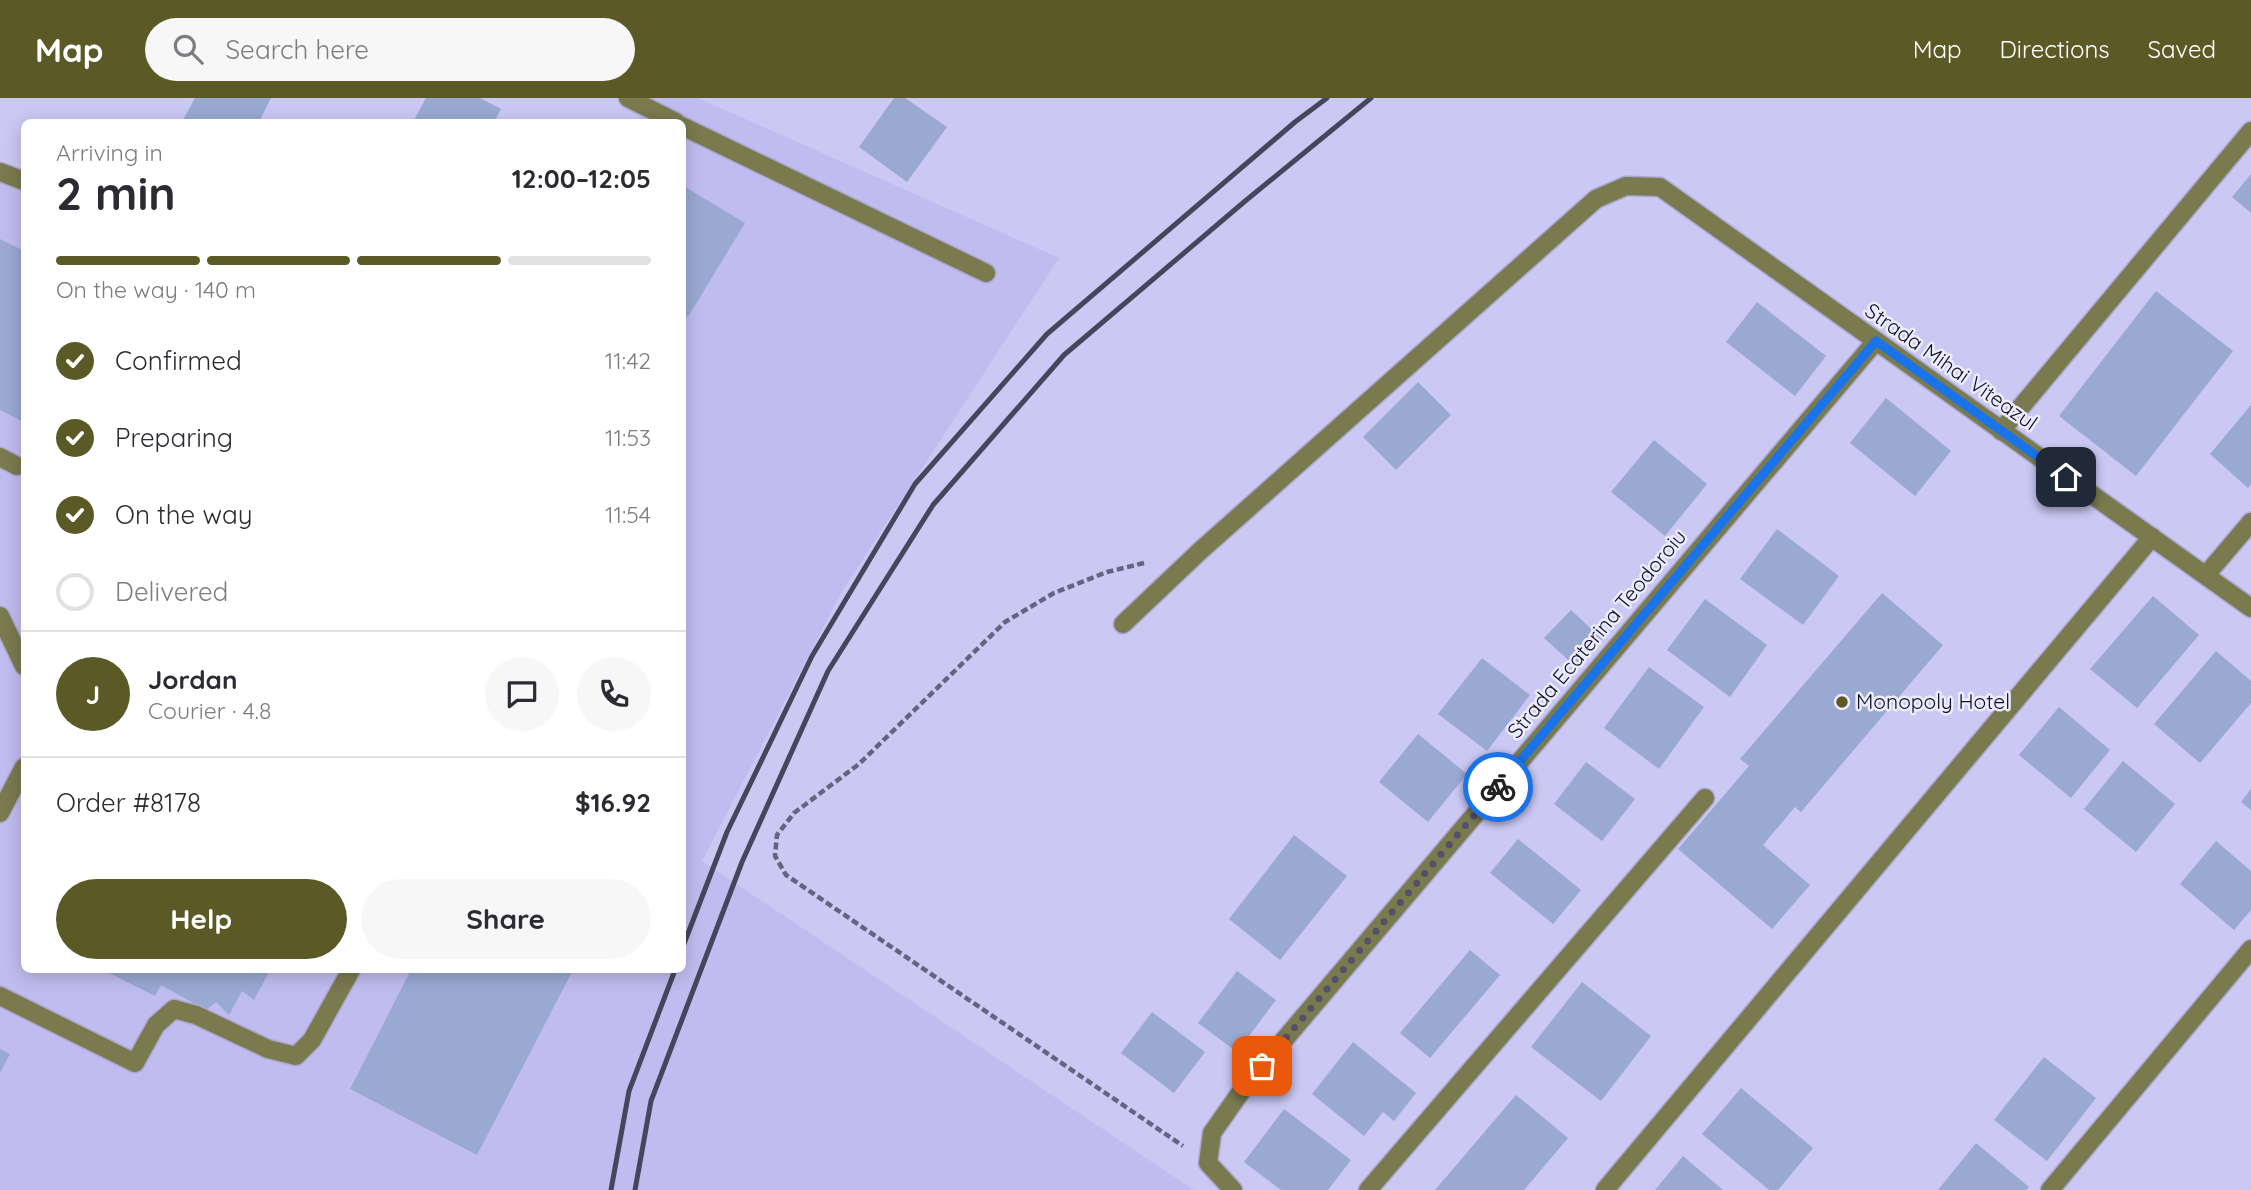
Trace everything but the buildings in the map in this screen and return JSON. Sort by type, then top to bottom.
[{"type":"street","points":[[628,98],[670,119]]},
{"type":"street","points":[[686,128],[986,273]]},
{"type":"street","points":[[2001,431],[2251,131]]},
{"type":"street","points":[[0,172],[21,180]]},
{"type":"street","name":"Strada Mihai Viteazul","points":[[1122,624],[1200,551],[1596,199],[1626,186],[1660,187],[2251,608]]},
{"type":"street","name":"Strada Ecaterina Teodoroiu","points":[[1208,1163],[1212,1133],[1245,1086],[1876,341]]},
{"type":"street","points":[[0,457],[17,466]]},
{"type":"street","points":[[2206,575],[2251,522]]},
{"type":"street","points":[[1605,1190],[2152,537]]},
{"type":"street","points":[[0,616],[21,660]]},
{"type":"street","points":[[0,813],[21,773]]},
{"type":"street","points":[[1368,1190],[1705,798]]},
{"type":"street","points":[[2050,1190],[2251,949]]},
{"type":"street","points":[[0,996],[135,1063],[156,1025],[174,1009],[196,1015],[268,1049],[296,1056],[312,1040],[349,973]]},
{"type":"street","points":[[1208,1163],[1233,1190]]},
{"type":"path","points":[[1147,563],[1107,572],[1065,589],[1005,622],[859,764],[794,813],[777,835],[775,856],[786,875],[1208,1163]]},
{"type":"shaded area","points":[[648,98],[698,98],[1059,258],[841,593],[702,861],[1194,1190],[0,1190],[0,173],[21,180],[21,973],[686,973],[686,119],[638,119]]},
{"type":"railway","points":[[686,939],[727,832],[812,656],[915,484],[1047,334],[1295,122],[1327,98]]},
{"type":"railway","points":[[635,1190],[651,1101],[742,862],[828,671],[933,505],[1064,355],[1371,98]]},
{"type":"railway","points":[[611,1190],[629,1091],[674,973]]},
{"type":"way so far","points":[[1262,1066],[1498,787]]},
{"type":"place","name":"Monopoly Hotel","points":[[1842,702]]},
{"type":"route","points":[[1498,787],[1876,341],[2066,477]]}]
